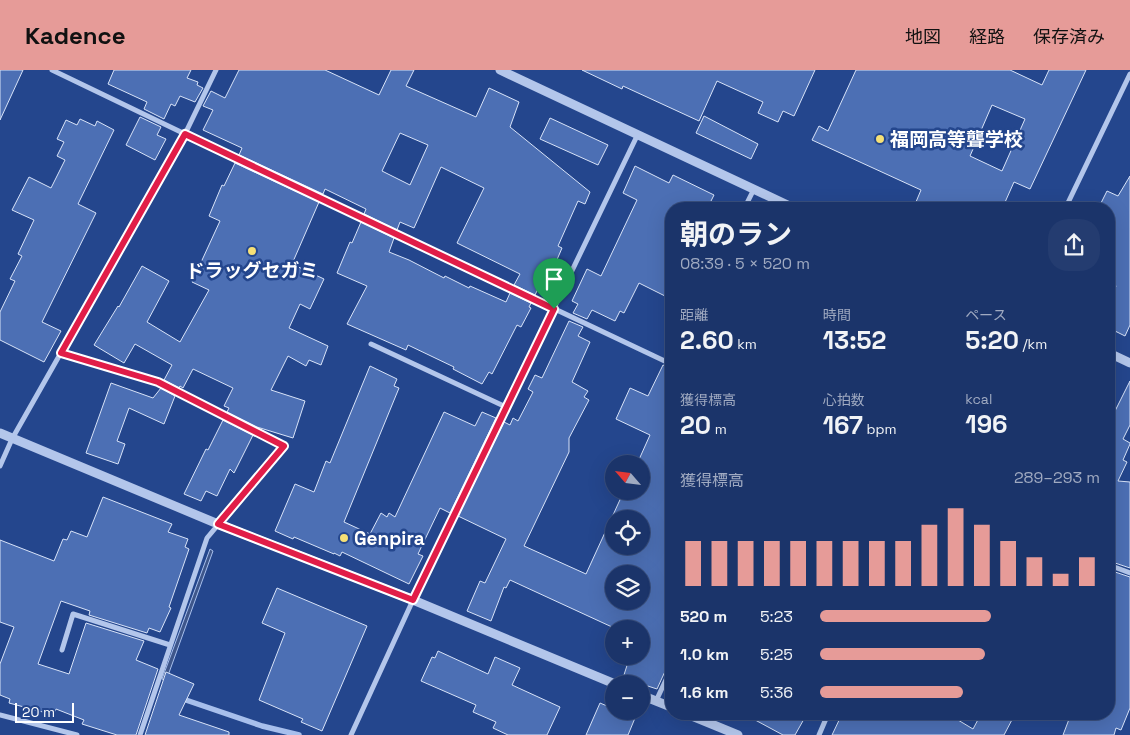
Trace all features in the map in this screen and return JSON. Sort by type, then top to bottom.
[{"type":"street","points":[[52,70],[665,361]]},
{"type":"street","points":[[0,466],[12,439],[185,134],[216,70]]},
{"type":"street","points":[[500,70],[781,202]]},
{"type":"street","points":[[1068,202],[1130,74]]},
{"type":"street","points":[[351,735],[413,600],[638,136]]},
{"type":"street","points":[[748,202],[754,189]]},
{"type":"street","points":[[370,344],[506,408]]},
{"type":"street","points":[[61,353],[158,382],[284,446],[207,538],[140,735]]},
{"type":"street","points":[[1115,356],[1130,362]]},
{"type":"street","points":[[0,433],[218,524],[413,600],[605,680]]},
{"type":"street","points":[[1115,567],[1130,573]]},
{"type":"street","points":[[62,650],[73,614],[170,645]]},
{"type":"street","points":[[656,701],[665,682]]},
{"type":"street","points":[[650,699],[665,705]]},
{"type":"street","points":[[0,715],[77,735]]},
{"type":"street","points":[[702,720],[738,735]]},
{"type":"street","points":[[819,735],[825,720]]},
{"type":"water","points":[[210,549],[213,551],[166,681],[162,679]]},
{"type":"building","points":[[0,70],[23,70],[0,120]]},
{"type":"building","points":[[114,70],[191,70],[187,78],[198,82],[197,85],[203,88],[195,102],[180,96],[175,106],[171,104],[164,119],[144,109],[147,102],[108,84]]},
{"type":"building","points":[[239,70],[325,70],[379,95],[391,70],[414,70],[406,86],[476,117],[489,88],[519,102],[510,127],[590,192],[585,204],[578,201],[558,246],[562,248],[556,262],[552,260],[535,295],[514,285],[520,274],[457,243],[484,188],[441,167],[414,228],[400,222],[397,230],[364,214],[366,209],[325,189],[323,194],[239,155],[242,148],[203,130],[213,110],[203,106],[211,91],[225,98]],"holes":[[[400,133],[428,145],[410,185],[382,171]]]},
{"type":"building","points":[[582,70],[815,70],[794,116],[783,111],[778,122],[758,113],[763,102],[717,81],[699,121],[623,86],[622,89]]},
{"type":"building","points":[[856,70],[1010,70],[1042,85],[1049,70],[1086,70],[1030,189],[1014,182],[1005,202],[916,202],[921,190],[812,140],[819,126],[828,131]],"holes":[[[992,105],[1025,119],[1002,171],[970,156]]]},
{"type":"building","points":[[704,116],[758,144],[751,159],[696,133]]},
{"type":"building","points":[[140,117],[161,127],[157,135],[166,139],[155,160],[126,145]]},
{"type":"building","points":[[550,118],[608,145],[598,165],[540,139]]},
{"type":"building","points":[[80,119],[95,126],[97,121],[114,130],[78,204],[96,213],[42,322],[61,331],[44,362],[0,340],[0,312],[15,281],[10,279],[22,256],[18,254],[34,220],[12,210],[29,177],[51,188],[65,160],[57,156],[64,142],[57,139],[66,120],[77,125]]},
{"type":"building","points":[[235,163],[319,202],[292,264],[324,279],[310,309],[300,304],[289,328],[328,346],[321,365],[309,360],[306,366],[288,356],[271,390],[305,401],[293,438],[257,427],[227,412],[229,408],[224,406],[233,388],[193,369],[183,388],[180,386],[179,388],[164,380],[172,365],[135,344],[124,363],[94,345],[119,307],[142,266],[169,281],[147,322],[180,342],[209,290],[192,282],[220,221],[209,216],[222,185],[224,186]]},
{"type":"building","points":[[635,166],[669,183],[673,175],[714,195],[710,202],[665,202],[665,296],[639,283],[624,313],[620,311],[615,321],[592,310],[587,319],[573,313],[578,304],[572,301],[587,269],[601,276],[637,200],[623,193]]},
{"type":"building","points":[[1130,176],[1130,325],[1125,336],[1115,331],[1115,202],[1102,202],[1107,191],[1118,196]]},
{"type":"building","points":[[361,222],[394,238],[389,252],[444,278],[445,276],[469,288],[470,286],[506,302],[510,293],[531,303],[529,307],[531,308],[521,327],[517,325],[492,374],[489,372],[482,384],[453,369],[454,367],[408,345],[406,350],[347,324],[367,286],[337,273]]},
{"type":"building","points":[[569,321],[583,327],[578,336],[590,342],[572,382],[588,391],[584,397],[589,400],[569,438],[569,452],[524,546],[586,574],[605,532],[605,555],[650,555],[650,510],[615,510],[620,500],[650,500],[650,455],[641,455],[650,435],[616,419],[630,388],[648,396],[663,365],[665,366],[665,671],[657,689],[650,687],[650,675],[624,675],[627,665],[650,665],[650,620],[605,620],[605,624],[510,580],[506,588],[504,587],[491,621],[467,611],[480,581],[485,583],[506,539],[458,516],[504,422],[510,425],[513,418],[518,421],[533,392],[528,389],[535,375],[542,378]]},
{"type":"building","points":[[370,366],[397,379],[394,386],[399,388],[344,522],[370,534],[381,513],[387,517],[389,513],[395,517],[444,412],[475,426],[482,412],[496,418],[450,513],[440,508],[418,554],[423,556],[409,584],[342,552],[340,556],[275,531],[295,484],[314,492],[326,461],[330,463]]},
{"type":"building","points":[[1130,381],[1130,425],[1123,439],[1130,444],[1123,460],[1127,462],[1118,481],[1130,482],[1130,568],[1115,563],[1115,411]]},
{"type":"building","points":[[111,383],[153,398],[161,388],[175,396],[164,424],[129,408],[117,441],[125,444],[118,464],[86,453]]},
{"type":"building","points":[[223,420],[253,435],[234,473],[230,469],[217,496],[206,491],[201,501],[184,494],[206,449],[208,450]]},
{"type":"building","points":[[103,497],[172,524],[168,532],[188,539],[185,547],[189,549],[169,607],[171,608],[160,632],[149,628],[147,633],[89,615],[90,611],[61,601],[38,664],[69,674],[86,623],[144,641],[136,660],[158,669],[136,735],[117,735],[82,724],[84,720],[56,709],[54,715],[9,703],[10,699],[0,695],[0,664],[14,627],[0,622],[0,540],[54,561],[63,539],[67,540],[71,531],[87,537]]},
{"type":"building","points":[[1115,572],[1130,577],[1130,708],[1121,730],[1116,728],[1114,735],[1063,735],[1069,720],[1115,720]]},
{"type":"building","points":[[277,588],[367,626],[322,731],[301,722],[303,719],[259,700],[285,633],[262,623]]},
{"type":"building","points":[[438,651],[488,674],[495,657],[520,668],[512,685],[560,707],[547,735],[508,735],[493,728],[496,722],[473,712],[476,705],[421,681],[432,657],[435,658]]},
{"type":"building","points":[[166,672],[194,684],[179,715],[229,732],[229,735],[145,735]]},
{"type":"building","points":[[600,703],[605,705],[605,720],[634,720],[628,735],[586,735]]},
{"type":"building","points":[[755,720],[803,720],[795,735],[783,735]]},
{"type":"building","points":[[839,720],[958,720],[973,729],[978,720],[1012,720],[1004,735],[832,735]]},
{"type":"waterway","points":[[180,698],[262,726],[299,735]]},
{"type":"place","name":"福岡高等聾学校","points":[[880,139]]},
{"type":"place","name":"ドラッグセガミ","points":[[252,251]]},
{"type":"place","name":"Genpira","points":[[344,538]]},
{"type":"route","points":[[185,134],[554,309],[413,600],[218,524],[284,446],[158,382],[61,353],[185,134]]}]
